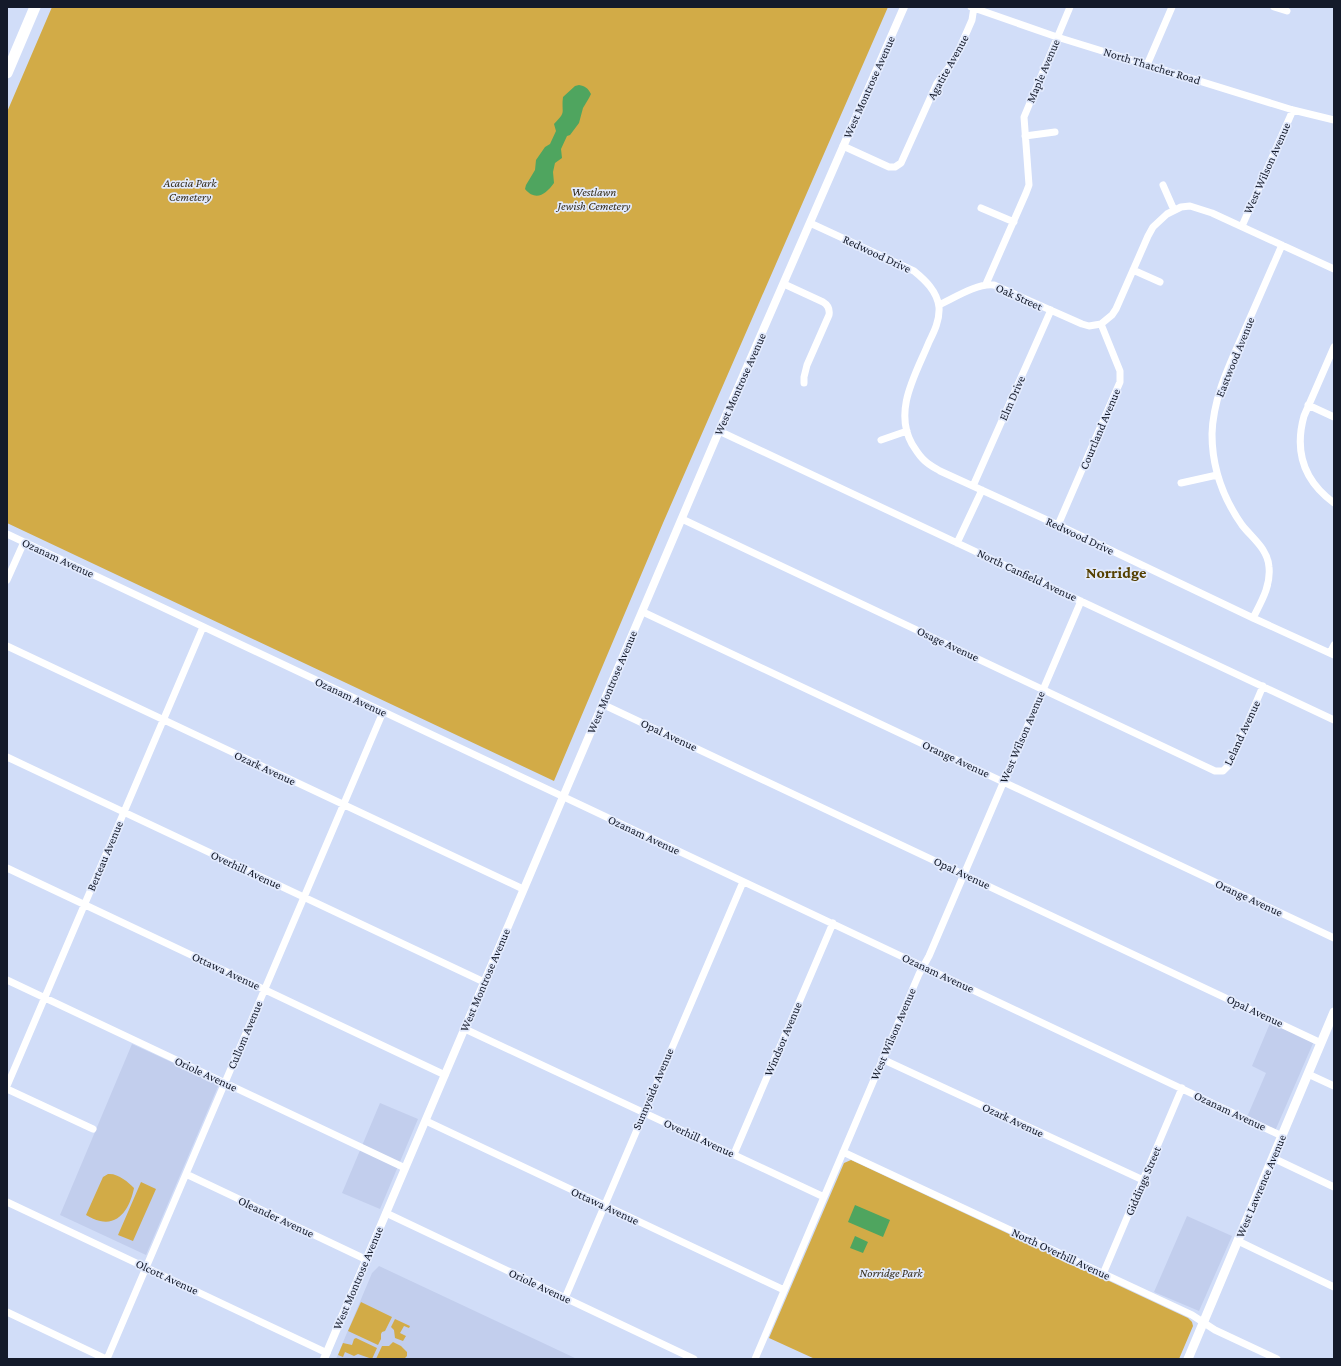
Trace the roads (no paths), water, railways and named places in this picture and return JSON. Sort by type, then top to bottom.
[{"type":"main road","points":[[7,73],[35,7]]},
{"type":"main road","name":"West Lawrence Avenue","points":[[1188,1359],[1334,1012]]},
{"type":"street","name":"West Montrose Avenue","points":[[325,1356],[426,1121],[562,797],[904,7]]},
{"type":"street","name":"Agatite Avenue","points":[[843,146],[886,166],[895,167],[903,160],[937,82],[955,59],[972,20],[973,7]]},
{"type":"street","name":"North Thatcher Road","points":[[973,7],[1057,37],[1293,110],[1334,120]]},
{"type":"street","name":"Maple Avenue","points":[[986,284],[1029,185],[1024,116],[1070,7]]},
{"type":"street","points":[[1147,65],[1172,7]]},
{"type":"street","points":[[1274,7],[1287,11]]},
{"type":"street","name":"West Wilson Avenue","points":[[1242,226],[1293,110]]},
{"type":"street","points":[[1025,136],[1054,132]]},
{"type":"street","points":[[1163,186],[1174,210]]},
{"type":"street","points":[[1101,324],[1107,320],[1116,309],[1153,227],[1160,220],[1181,207],[1190,206],[1212,213],[1282,245],[1333,266]]},
{"type":"street","points":[[981,208],[1014,222]]},
{"type":"street","name":"Redwood Drive","points":[[810,223],[914,271],[923,278],[936,295],[939,305],[936,326],[905,401],[904,412],[907,431],[914,447],[925,461],[940,471],[1332,654]]},
{"type":"street","name":"Eastwood Avenue","points":[[1253,618],[1267,587],[1269,568],[1268,559],[1264,551],[1248,533],[1234,512],[1222,489],[1214,461],[1212,434],[1220,389],[1282,245]]},
{"type":"street","points":[[1133,270],[1160,282]]},
{"type":"street","points":[[784,284],[827,304],[829,308],[828,315],[807,364],[804,383]]},
{"type":"street","name":"Oak Street","points":[[939,305],[986,284],[1003,288],[1082,324],[1089,326],[1101,324]]},
{"type":"street","name":"Elm Drive","points":[[973,486],[1051,310]]},
{"type":"street","name":"Courtland Avenue","points":[[1058,525],[1120,382],[1121,377],[1118,366],[1101,324]]},
{"type":"street","points":[[1334,347],[1308,405],[1300,434],[1302,459],[1307,473],[1325,497],[1334,504]]},
{"type":"street","points":[[1308,405],[1334,417]]},
{"type":"street","name":"North Canfield Avenue","points":[[720,431],[1334,720]]},
{"type":"street","points":[[882,440],[907,431]]},
{"type":"street","points":[[1181,483],[1217,475]]},
{"type":"street","points":[[957,543],[982,490]]},
{"type":"street","name":"Osage Avenue","points":[[682,519],[1214,770]]},
{"type":"street","name":"Ozanam Avenue","points":[[7,534],[1282,1136]]},
{"type":"street","points":[[7,580],[24,542]]},
{"type":"street","name":"West Wilson Avenue","points":[[755,1359],[882,1059],[964,874],[1081,601]]},
{"type":"street","name":"Orange Avenue","points":[[643,612],[1334,938]]},
{"type":"street","name":"Berteau Avenue","points":[[7,1088],[203,626]]},
{"type":"street","points":[[1332,654],[1334,645]]},
{"type":"street","name":"Ozark Avenue","points":[[7,646],[523,889]]},
{"type":"street","name":"Leland Avenue","points":[[1214,770],[1223,772],[1230,764],[1263,686]]},
{"type":"street","name":"Opal Avenue","points":[[602,704],[1321,1043]]},
{"type":"street","name":"Cullom Avenue","points":[[107,1359],[383,712]]},
{"type":"street","name":"Overhill Avenue","points":[[7,757],[484,982]]},
{"type":"street","name":"Ottawa Avenue","points":[[7,868],[445,1074]]},
{"type":"street","name":"Sunnyside Avenue","points":[[565,1298],[743,882]]},
{"type":"street","name":"Windsor Avenue","points":[[734,1154],[833,923]]},
{"type":"street","name":"Oriole Avenue","points":[[7,980],[405,1168]]},
{"type":"street","name":"Overhill Avenue","points":[[465,1028],[824,1197]]},
{"type":"street","name":"Ozark Avenue","points":[[882,1059],[1143,1180]]},
{"type":"street","points":[[1308,1074],[1334,1086]]},
{"type":"street","points":[[7,1088],[93,1129]]},
{"type":"street","name":"Giddings Street","points":[[1103,1274],[1182,1088]]},
{"type":"street","name":"Ottawa Avenue","points":[[426,1121],[784,1290]]},
{"type":"street","name":"North Overhill Avenue","points":[[843,1152],[1191,1315],[1216,1330],[1277,1359]]},
{"type":"street","points":[[1273,1158],[1334,1186]]},
{"type":"street","name":"Oleander Avenue","points":[[186,1174],[366,1259]]},
{"type":"street","name":"Olcott Avenue","points":[[7,1202],[146,1267],[325,1356]]},
{"type":"street","name":"Oriole Avenue","points":[[386,1213],[694,1359]]},
{"type":"street","points":[[1238,1241],[1334,1287]]},
{"type":"street","points":[[7,1312],[107,1359]]},
{"type":"district","name":"Norridge","points":[[1116,572]]},
{"type":"park label","name":"Acacia Park Cemetery","points":[[190,190]]},
{"type":"park label","name":"Westlawn Jewish Cemetery","points":[[594,199]]},
{"type":"park label","name":"Norridge Park","points":[[891,1273]]}]
